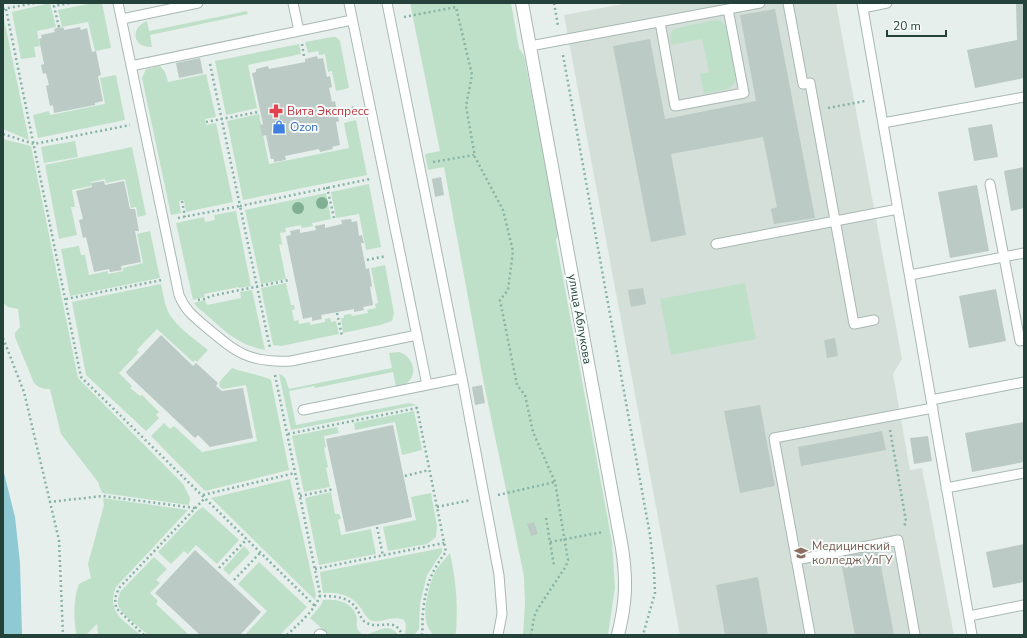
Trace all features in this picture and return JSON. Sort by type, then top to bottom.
[{"type":"street","name":"улица Аблукова","points":[[522,3],[619,529],[625,572],[626,594],[618,635]]},
{"type":"lane","points":[[118,3],[179,294],[185,308],[236,351],[263,361],[291,361],[417,335]]},
{"type":"lane","points":[[122,19],[198,3]]},
{"type":"lane","points":[[293,3],[300,35]]},
{"type":"lane","points":[[349,3],[427,385]]},
{"type":"lane","points":[[387,3],[462,378],[499,575],[502,614],[498,635]]},
{"type":"lane","points":[[530,46],[760,3]]},
{"type":"lane","points":[[788,3],[803,84],[810,83],[854,324],[874,320]]},
{"type":"lane","points":[[887,3],[862,5],[972,635]]},
{"type":"lane","points":[[660,22],[675,106],[744,93],[728,9]]},
{"type":"lane","points":[[131,66],[300,35],[352,20]]},
{"type":"lane","points":[[883,123],[1024,97]]},
{"type":"lane","points":[[990,184],[1020,341],[1024,340]]},
{"type":"lane","points":[[716,244],[898,209]]},
{"type":"lane","points":[[910,276],[1024,254]]},
{"type":"lane","points":[[303,410],[462,378]]},
{"type":"lane","points":[[810,634],[774,438],[888,416],[1024,382]]},
{"type":"lane","points":[[946,488],[1024,473]]},
{"type":"lane","points":[[796,560],[898,540],[915,635]]},
{"type":"lane","points":[[969,616],[1024,605]]},
{"type":"path","points":[[35,3],[4,9],[34,144],[81,377],[315,606]]},
{"type":"path","points":[[59,27],[54,6],[70,3]]},
{"type":"path","points":[[554,3],[650,535],[655,593],[643,635]]},
{"type":"path","points":[[390,20],[456,7],[472,74],[466,106],[474,155],[503,210],[513,251],[508,290],[500,300],[513,372],[517,385],[525,395],[533,432],[555,482],[568,560],[566,566],[534,617],[531,635]]},
{"type":"path","points":[[300,35],[304,56]]},
{"type":"path","points":[[211,61],[211,70],[221,119],[270,347],[276,349]]},
{"type":"path","points":[[355,100],[358,114]]},
{"type":"path","points":[[815,111],[865,101]]},
{"type":"path","points":[[342,110],[356,107]]},
{"type":"path","points":[[206,122],[258,112]]},
{"type":"path","points":[[3,134],[34,144],[130,125],[129,118]]},
{"type":"path","points":[[419,165],[474,155]]},
{"type":"path","points":[[369,171],[372,186]]},
{"type":"path","points":[[164,221],[371,179]]},
{"type":"path","points":[[327,187],[334,218]]},
{"type":"path","points":[[182,201],[185,217]]},
{"type":"path","points":[[367,260],[387,256],[388,263]]},
{"type":"path","points":[[161,273],[164,287]]},
{"type":"path","points":[[66,299],[163,280]]},
{"type":"path","points":[[182,303],[289,280]]},
{"type":"path","points":[[337,314],[342,336],[349,335]]},
{"type":"path","points":[[3,338],[24,392],[59,540],[63,635]]},
{"type":"path","points":[[270,374],[276,375],[315,569],[319,596],[319,600],[315,606],[287,635]]},
{"type":"path","points":[[288,434],[417,408],[446,552],[430,576],[423,604],[422,635]]},
{"type":"path","points":[[888,416],[906,521],[898,540]]},
{"type":"path","points":[[405,476],[429,470]]},
{"type":"path","points":[[144,635],[116,608],[115,598],[118,588],[204,497],[295,472]]},
{"type":"path","points":[[506,493],[555,482]]},
{"type":"path","points":[[300,496],[334,489]]},
{"type":"path","points":[[50,502],[103,496],[195,508]]},
{"type":"path","points":[[546,518],[554,566]]},
{"type":"path","points":[[377,527],[383,556]]},
{"type":"path","points":[[550,542],[619,529]]},
{"type":"path","points":[[219,568],[247,539]]},
{"type":"path","points":[[315,569],[444,544]]},
{"type":"path","points":[[234,580],[261,552]]},
{"type":"path","points":[[319,596],[335,596],[349,601],[355,606],[366,623],[372,625],[394,625],[397,626],[402,635]]},
{"type":"shaded area","points":[[629,3],[836,3],[902,359],[893,374],[910,470],[922,468],[954,635],[680,635],[564,15]]},
{"type":"green space","points":[[50,3],[56,27],[37,31],[40,46],[34,47],[36,57],[21,59],[12,12]]},
{"type":"green space","points":[[93,3],[102,3],[111,48],[95,51],[88,22],[62,27],[58,10]]},
{"type":"green space","points":[[410,3],[511,3],[519,48],[524,56],[557,222],[558,234],[556,240],[612,542],[615,587],[608,635],[523,635],[525,604],[524,576],[484,384],[444,167],[428,170],[425,154],[440,151]]},
{"type":"green space","points":[[247,11],[248,14],[150,35],[152,47],[141,44],[137,41],[136,33],[138,29],[141,24],[147,21],[149,31]]},
{"type":"green space","points":[[3,14],[29,140],[3,129]]},
{"type":"green space","points":[[716,20],[721,21],[727,27],[736,79],[728,89],[704,94],[700,74],[709,72],[702,39],[671,45],[670,35],[676,28]]},
{"type":"green space","points":[[336,37],[340,41],[349,88],[336,91],[332,71],[328,72],[325,54],[319,55],[318,51],[308,53],[305,42]]},
{"type":"green space","points":[[299,44],[301,54],[248,65],[257,108],[226,115],[215,61]]},
{"type":"green space","points":[[160,66],[165,72],[168,82],[206,74],[216,117],[205,119],[206,125],[216,123],[233,202],[186,212],[184,200],[179,201],[181,213],[171,215],[142,78],[146,69]]},
{"type":"green space","points":[[116,75],[125,120],[38,138],[33,115],[49,111],[50,115],[105,104],[100,78]]},
{"type":"green space","points":[[259,114],[269,164],[349,148],[344,123],[356,120],[367,175],[243,200],[227,121]]},
{"type":"green space","points":[[3,139],[31,146],[78,378],[183,484],[190,498],[189,505],[102,493],[98,482],[61,434],[50,389],[41,388],[34,383],[15,337],[15,333],[20,327],[18,309],[8,307],[3,303]]},
{"type":"green space","points":[[75,141],[78,157],[44,163],[41,147]]},
{"type":"green space","points":[[132,147],[146,215],[138,217],[136,207],[131,208],[125,179],[106,183],[105,179],[91,182],[91,186],[72,190],[75,207],[71,207],[77,235],[59,239],[45,165]]},
{"type":"green space","points":[[369,184],[381,247],[366,250],[359,214],[336,218],[331,192]]},
{"type":"green space","points":[[326,193],[331,219],[312,223],[313,226],[302,228],[301,225],[285,228],[286,232],[280,233],[282,244],[279,245],[286,279],[261,284],[245,210]]},
{"type":"green space","points":[[236,211],[251,286],[204,294],[205,297],[193,300],[176,223],[204,217],[205,222],[215,220],[214,215]]},
{"type":"green space","points":[[150,231],[160,278],[70,296],[61,249],[79,246],[81,255],[85,255],[89,275],[108,271],[108,274],[123,271],[123,268],[143,263],[137,234]]},
{"type":"green space","points":[[385,265],[394,313],[392,321],[343,333],[341,318],[344,318],[344,315],[351,314],[352,316],[368,313],[367,310],[376,308],[375,304],[378,303],[371,268]]},
{"type":"green space","points":[[286,283],[291,305],[294,305],[295,309],[292,310],[294,321],[298,320],[299,324],[310,322],[310,325],[325,322],[325,319],[330,318],[331,322],[336,321],[339,334],[281,346],[273,345],[261,288]]},
{"type":"green space","points":[[745,283],[756,339],[671,355],[660,299]]},
{"type":"green space","points":[[161,284],[167,309],[174,321],[208,350],[197,362],[195,360],[193,362],[157,329],[137,350],[139,352],[119,373],[132,386],[130,388],[140,396],[142,395],[159,412],[156,415],[159,418],[146,431],[86,375],[72,302]]},
{"type":"green space","points":[[252,290],[265,350],[236,339],[194,303],[205,300],[207,305],[241,298],[240,292]]},
{"type":"green space","points":[[399,352],[410,360],[413,369],[411,378],[407,383],[402,385],[396,387],[393,372],[315,388],[314,386],[289,391],[296,425],[409,403],[417,405],[291,430],[279,374],[285,378],[289,389],[392,368],[389,353]]},
{"type":"green space","points":[[232,368],[269,378],[271,380],[289,470],[205,491],[151,436],[164,423],[170,429],[174,426],[202,452],[257,441],[246,385],[222,389],[219,386],[219,382]]},
{"type":"green space","points":[[414,411],[422,450],[402,455],[395,422],[355,430],[354,423]]},
{"type":"green space","points":[[337,427],[339,433],[324,436],[326,447],[324,448],[328,467],[326,468],[330,487],[304,492],[292,436]]},
{"type":"green space","points":[[290,479],[316,595],[315,600],[211,498]]},
{"type":"green space","points":[[331,492],[335,514],[339,514],[341,518],[338,520],[341,535],[371,529],[376,554],[319,565],[305,498]]},
{"type":"green space","points":[[431,493],[437,526],[436,537],[427,544],[388,551],[383,527],[416,520],[411,497]]},
{"type":"green space","points":[[103,498],[188,510],[116,587],[113,596],[113,603],[118,615],[141,635],[98,635],[97,624],[86,635],[76,634],[74,614],[76,596],[79,584],[91,578],[88,564],[104,505]]},
{"type":"green space","points":[[203,507],[239,540],[217,564],[196,545],[188,554],[184,551],[171,564],[158,552],[197,511]]},
{"type":"green space","points":[[244,546],[250,553],[229,575],[223,569]]},
{"type":"green space","points":[[442,548],[442,552],[427,575],[420,604],[419,629],[414,635],[405,634],[406,624],[404,620],[395,618],[378,621],[370,620],[357,603],[348,597],[334,593],[323,593],[320,572]]},
{"type":"green space","points":[[450,553],[456,592],[456,632],[455,635],[433,635],[426,621],[425,615],[428,593],[435,572]]},
{"type":"green space","points":[[154,557],[167,569],[156,580],[160,583],[150,593],[158,601],[156,604],[187,633],[185,635],[148,635],[127,617],[118,605],[120,592]]},
{"type":"green space","points":[[259,562],[307,607],[280,635],[245,635],[267,611],[238,584]]},
{"type":"green space","points":[[323,600],[342,602],[354,610],[357,618],[357,628],[363,635],[329,635],[310,618],[321,605]]},
{"type":"green space","points":[[385,628],[394,631],[398,635],[363,635]]},
{"type":"water","points":[[3,469],[15,517],[20,563],[22,635],[3,635]]},
{"type":"building","points":[[1016,3],[1024,3],[1024,78],[975,88],[967,50],[1017,40]]},
{"type":"building","points":[[775,9],[815,218],[774,224],[771,209],[777,207],[763,137],[671,154],[686,235],[651,242],[613,46],[650,39],[665,119],[756,101],[740,15]]},
{"type":"building","points":[[59,27],[64,28],[64,30],[80,27],[81,30],[87,28],[92,52],[96,51],[101,75],[98,76],[103,101],[95,103],[95,105],[54,113],[53,105],[50,106],[46,86],[49,85],[46,73],[43,74],[41,65],[44,64],[39,39],[42,38],[41,35],[55,32],[54,29]]},
{"type":"building","points":[[317,56],[318,59],[323,58],[327,77],[330,76],[332,87],[329,88],[332,102],[335,101],[339,121],[336,122],[340,145],[332,147],[333,149],[320,152],[319,149],[285,156],[286,160],[274,162],[274,159],[271,159],[266,135],[262,136],[260,125],[263,124],[252,73],[256,72],[256,69],[268,66],[269,69],[305,62],[305,59]]},
{"type":"building","points":[[200,58],[203,73],[179,78],[176,63]]},
{"type":"building","points":[[992,124],[998,157],[974,161],[968,128]]},
{"type":"building","points":[[1024,167],[1024,208],[1011,211],[1004,171]]},
{"type":"building","points":[[441,177],[444,195],[435,197],[432,179]]},
{"type":"building","points":[[104,181],[105,185],[124,181],[130,209],[135,209],[139,231],[135,231],[141,262],[121,266],[122,270],[110,272],[109,269],[94,272],[86,237],[83,238],[79,220],[83,219],[76,191],[92,187],[91,183]]},
{"type":"building","points":[[977,185],[989,251],[950,258],[938,192]]},
{"type":"building","points":[[351,219],[352,222],[357,221],[359,236],[362,235],[364,243],[361,243],[366,269],[369,268],[373,305],[363,307],[364,310],[354,312],[354,309],[321,315],[322,319],[312,321],[312,317],[303,319],[286,236],[291,235],[290,231],[300,229],[300,233],[316,230],[315,226],[325,224],[325,228],[342,224],[341,220]]},
{"type":"building","points":[[643,288],[646,304],[631,307],[628,290]]},
{"type":"building","points":[[996,289],[1006,341],[969,348],[959,296]]},
{"type":"building","points":[[161,335],[193,366],[196,363],[218,383],[216,386],[222,391],[243,388],[253,438],[210,447],[198,435],[195,438],[128,375],[126,372]]},
{"type":"building","points":[[835,338],[838,356],[827,358],[824,340]]},
{"type":"building","points":[[482,385],[485,403],[475,405],[472,387]]},
{"type":"building","points":[[760,405],[775,486],[740,493],[724,411]]},
{"type":"building","points":[[1024,422],[1024,462],[972,472],[965,433]]},
{"type":"building","points":[[393,425],[412,517],[346,532],[326,439]]},
{"type":"building","points":[[882,431],[886,450],[801,466],[798,447]]},
{"type":"building","points":[[928,436],[932,461],[914,464],[910,438]]},
{"type":"building","points":[[534,522],[538,534],[531,536],[527,524]]},
{"type":"building","points":[[1024,544],[1024,582],[993,588],[986,552]]},
{"type":"building","points":[[195,550],[261,612],[240,635],[200,635],[155,593]]},
{"type":"building","points":[[878,550],[894,635],[855,635],[840,557]]},
{"type":"building","points":[[758,577],[768,635],[725,635],[716,585]]},
{"type":"place","name":"Вита Экспресс","points":[[276,111]]},
{"type":"place","name":"Ozon","points":[[279,127]]},
{"type":"place","name":"Медицинский колледж УлГУ","points":[[801,553]]}]
